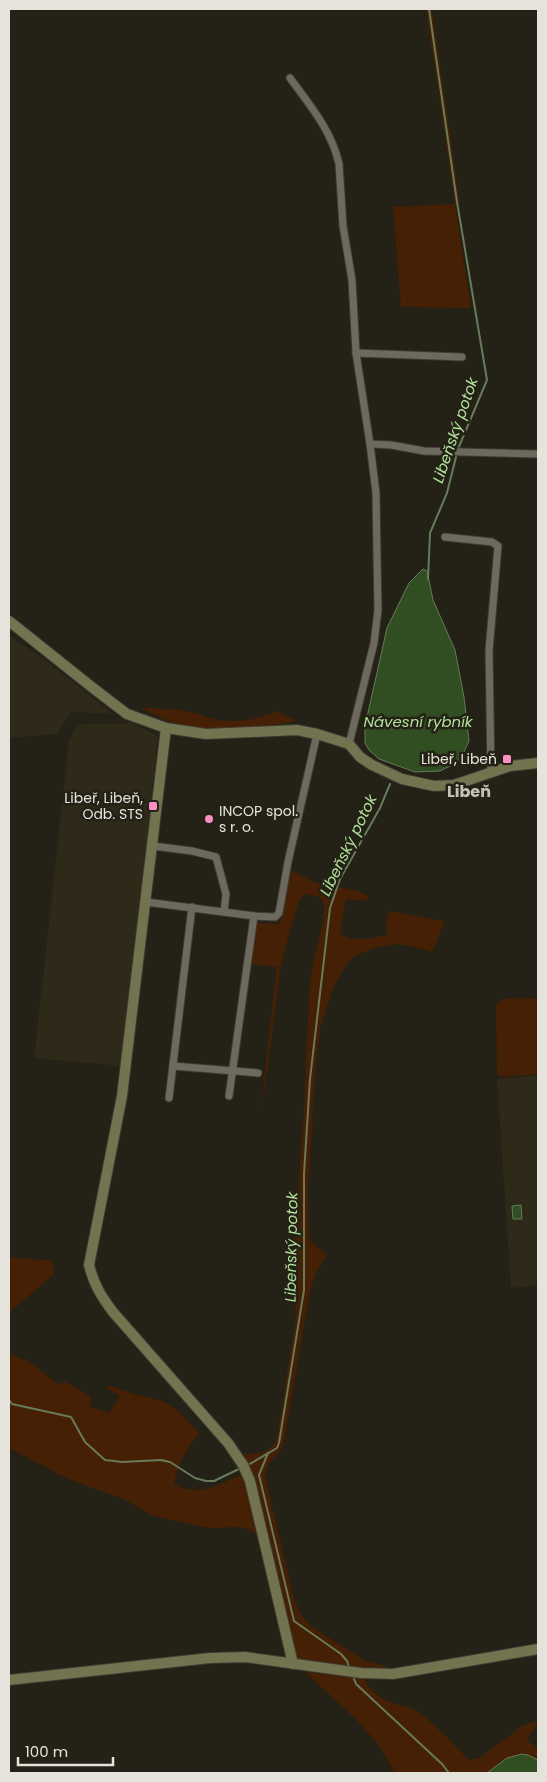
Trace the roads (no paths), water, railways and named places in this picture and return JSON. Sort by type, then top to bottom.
[{"type":"street","points":[[290,78],[317,115],[337,155],[340,172],[343,226],[352,280],[356,353],[376,493],[378,610],[374,643],[349,744]]},
{"type":"street","points":[[356,353],[462,357]]},
{"type":"street","points":[[370,444],[432,452],[538,454]]},
{"type":"street","points":[[445,537],[492,542],[498,546],[489,651],[490,772]]},
{"type":"street","points":[[9,621],[127,714],[166,728],[206,734],[297,730],[317,734],[349,744],[360,757],[372,765],[402,779],[434,786],[454,785],[510,766],[538,763]]},
{"type":"street","points":[[166,728],[122,1096],[89,1265],[93,1281],[113,1312],[228,1443],[245,1468],[250,1481],[294,1664]]},
{"type":"street","points":[[146,902],[275,917],[279,913],[288,862],[317,734]]},
{"type":"street","points":[[153,846],[216,857],[226,894],[224,912]]},
{"type":"street","points":[[169,1098],[192,907]]},
{"type":"street","points":[[229,1096],[254,916]]},
{"type":"street","points":[[172,1066],[258,1073]]},
{"type":"street","points":[[9,1680],[210,1658],[245,1656],[351,1671],[393,1674],[538,1649]]},
{"type":"water","name":"Návesní rybník","points":[[423,569],[427,571],[433,600],[455,650],[464,697],[469,741],[461,758],[454,764],[440,771],[415,772],[379,759],[369,750],[365,743],[365,726],[387,628],[409,583]]},
{"type":"water","points":[[521,1205],[522,1219],[513,1219],[512,1206]]},
{"type":"water","points":[[522,1754],[538,1760],[538,1773],[487,1773],[507,1758]]},
{"type":"waterway","name":"Libeňský potok","points":[[429,9],[457,202],[487,380],[458,449]]},
{"type":"waterway","name":"Libeňský potok","points":[[428,579],[430,533],[447,493],[457,453]]},
{"type":"waterway","name":"Libeňský potok","points":[[248,1465],[277,1448],[279,1443],[304,1290],[304,1174],[310,1079],[330,908],[340,879],[380,808],[390,784]]},
{"type":"waterway","name":"Libeňský potok","points":[[9,1400],[12,1404],[71,1417],[85,1442],[105,1460],[122,1462],[161,1460],[170,1462],[195,1478],[206,1481],[214,1481],[241,1468]]},
{"type":"waterway","points":[[268,1453],[259,1475],[294,1621],[341,1654],[349,1667]]},
{"type":"waterway","points":[[353,1676],[356,1684],[442,1764],[449,1773]]},
{"type":"place","name":"Libeř, Libeň","points":[[507,759]]},
{"type":"place","name":"Libeř, Libeň, Odb. STS","points":[[153,806]]},
{"type":"place","name":"INCOP spol. s r. o.","points":[[209,819]]},
{"type":"district","name":"Libeň","points":[[469,791]]}]
